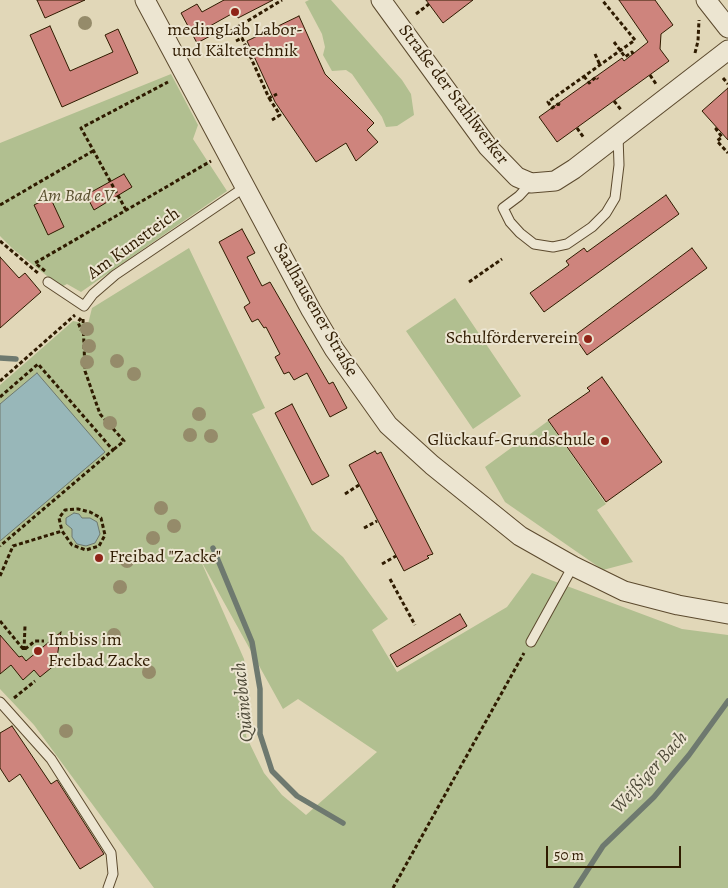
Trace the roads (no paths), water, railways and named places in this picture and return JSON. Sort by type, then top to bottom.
[{"type":"street","name":"Saalhausener Straße","points":[[145,0],[334,349],[388,425],[432,465],[520,536],[573,566],[624,590],[678,605],[728,614]]},
{"type":"street","name":"Straße der Stahlwerker","points":[[381,0],[488,147],[517,177],[531,183]]},
{"type":"street","points":[[702,7],[728,28]]},
{"type":"street","points":[[531,183],[555,181],[574,170],[618,133],[728,50]]},
{"type":"lane","points":[[531,183],[519,196],[503,208],[510,222],[520,234],[534,244],[552,247],[567,244],[592,227],[606,213],[615,198],[619,165],[618,133]]},
{"type":"lane","name":"Am Kunstteich","points":[[49,278],[84,306],[93,294],[115,274],[245,187]]},
{"type":"lane","points":[[531,642],[573,566]]},
{"type":"lane","points":[[0,702],[51,759],[111,853],[113,874],[108,888]]},
{"type":"water","points":[[37,373],[105,452],[0,541],[0,404]]},
{"type":"water","points":[[74,513],[79,514],[82,518],[90,518],[97,522],[100,534],[95,543],[86,546],[77,544],[72,537],[72,529],[66,524],[66,518]]},
{"type":"waterway","name":"Quänebach","points":[[0,358],[16,359]]},
{"type":"waterway","name":"Quänebach","points":[[213,548],[252,642],[260,689],[260,734],[272,771],[297,796],[343,823]]},
{"type":"waterway","name":"Weißiger Bach","points":[[576,888],[603,846],[654,797],[689,755],[728,701]]},
{"type":"place","name":"medingLab Labor- und Kältetechnik","points":[[235,12]]},
{"type":"place","name":"Schulförderverein","points":[[588,339]]},
{"type":"place","name":"Glückauf-Grundschule","points":[[605,441]]},
{"type":"place","name":"Freibad \"Zacke\"","points":[[99,558]]},
{"type":"place","name":"Imbiss im Freibad Zacke","points":[[38,651]]},
{"type":"park label","name":"Am Bad e.V.","points":[[78,197]]}]
